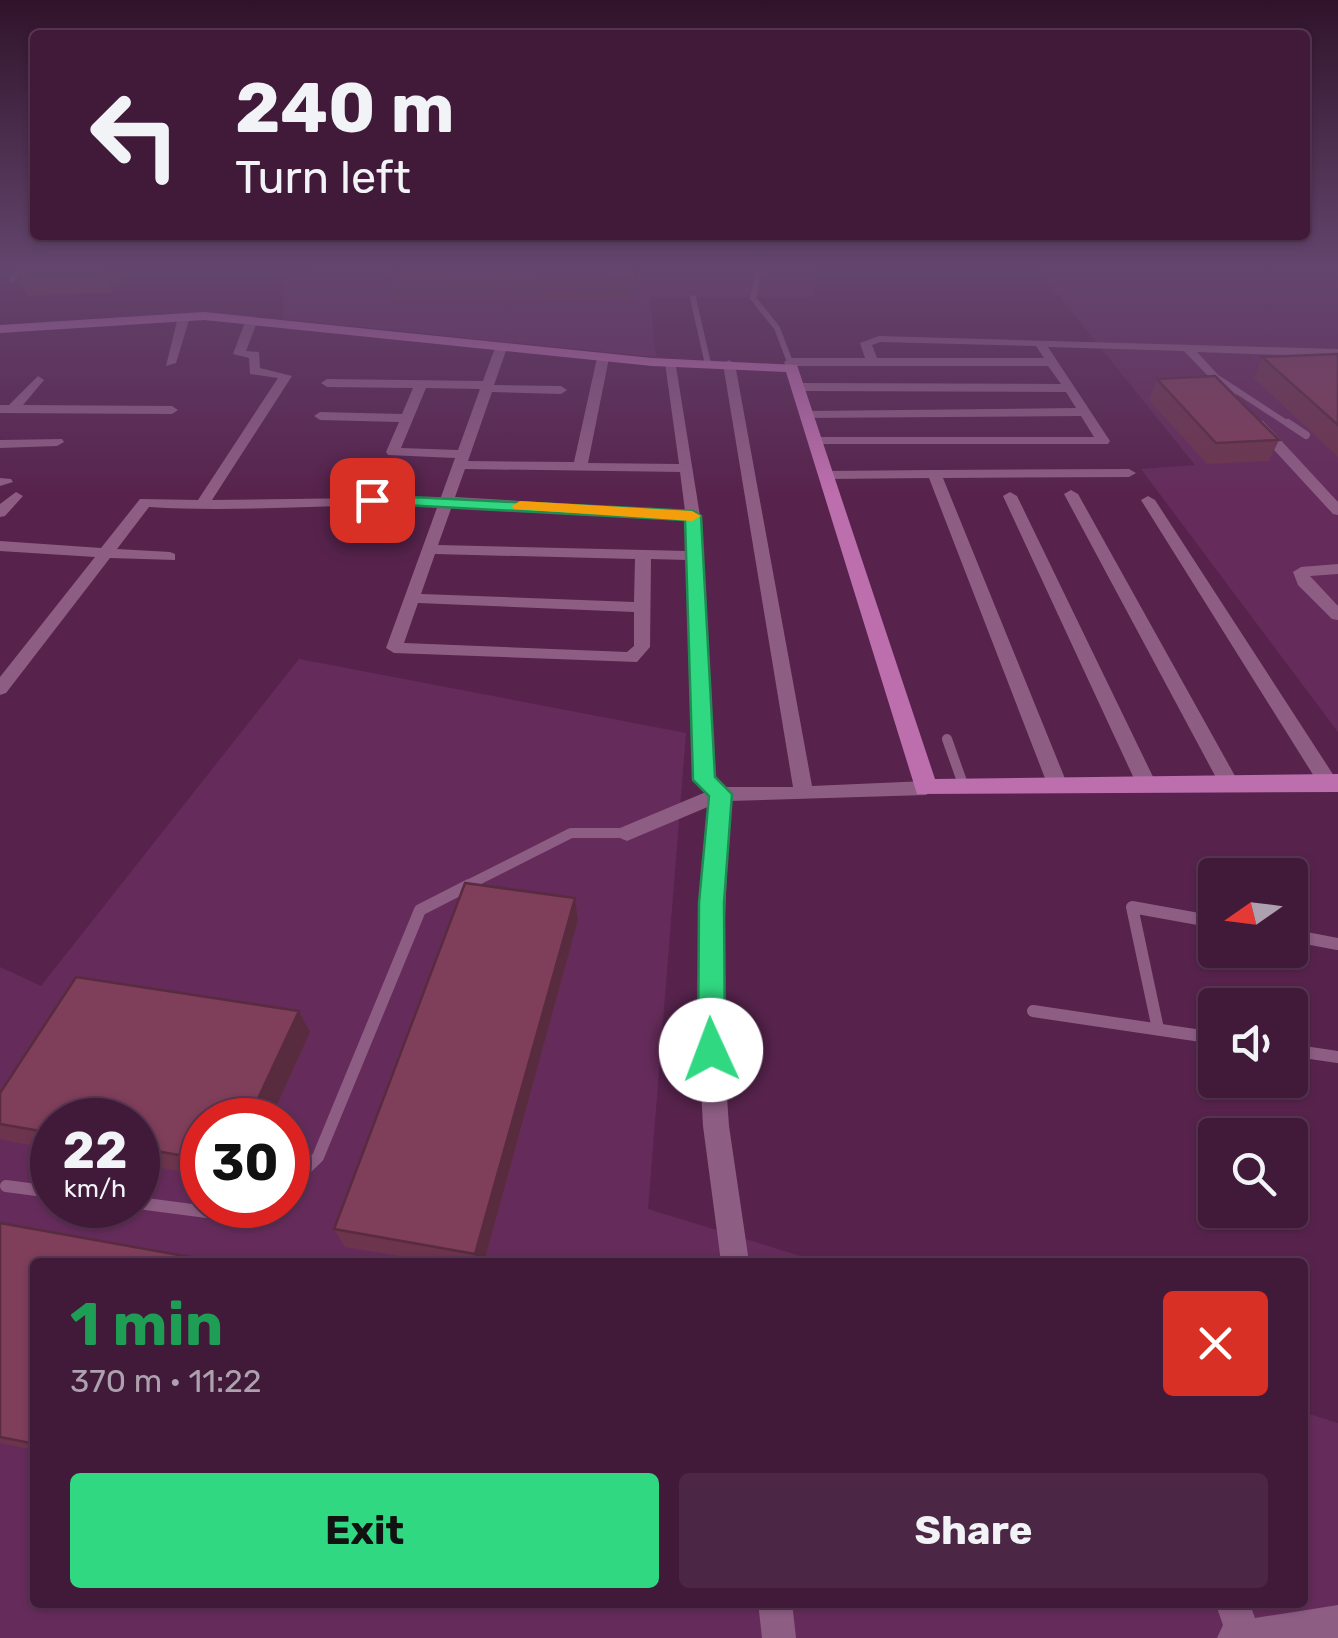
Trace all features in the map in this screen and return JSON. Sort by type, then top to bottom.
[{"type":"street","points":[[170,363],[177,341]]},
{"type":"street","points":[[201,507],[286,376],[254,371],[255,355],[239,354],[243,341]]},
{"type":"street","points":[[438,341],[670,363],[1052,362]]},
{"type":"street","points":[[871,341],[866,343],[872,362]]},
{"type":"street","points":[[977,341],[1332,357]]},
{"type":"street","points":[[815,442],[1103,441],[1040,343]]},
{"type":"street","points":[[501,348],[394,648],[631,658],[642,647],[643,557]]},
{"type":"street","points":[[1187,348],[1338,511]]},
{"type":"street","points":[[580,468],[603,358]]},
{"type":"street","points":[[670,363],[693,516],[704,780],[720,794]]},
{"type":"street","points":[[729,364],[804,794]]},
{"type":"street","points":[[791,365],[926,788]]},
{"type":"street","points":[[6,409],[38,380]]},
{"type":"street","points":[[327,382],[561,390]]},
{"type":"street","points":[[421,384],[393,452],[580,468],[686,468]]},
{"type":"street","points":[[798,387],[1070,388]]},
{"type":"street","points":[[6,409],[172,410]]},
{"type":"street","points":[[806,415],[1085,412]]},
{"type":"street","points":[[320,416],[406,418]]},
{"type":"street","points":[[0,444],[57,442]]},
{"type":"street","points":[[934,474],[1058,786]]},
{"type":"street","points":[[826,475],[1129,474]]},
{"type":"street","points":[[0,513],[8,487]]},
{"type":"street","points":[[1072,494],[1230,784]]},
{"type":"street","points":[[1010,496],[1146,785]]},
{"type":"street","points":[[1148,500],[1333,784]]},
{"type":"street","points":[[0,689],[146,502],[201,507],[448,502],[693,516]]},
{"type":"street","points":[[0,546],[170,558]]},
{"type":"street","points":[[430,549],[694,556]]},
{"type":"street","points":[[1338,568],[1301,572],[1304,582],[1338,615]]},
{"type":"street","points":[[412,598],[644,607]]},
{"type":"street","points":[[627,833],[720,794],[964,787],[1333,784]]},
{"type":"street","points":[[720,794],[709,1011],[716,1126],[734,1258]]},
{"type":"street","points":[[776,1608],[779,1638]]},
{"type":"street","points":[[1234,1608],[1241,1637],[1338,1622]]},
{"type":"lane","points":[[703,341],[708,364]]},
{"type":"lane","points":[[782,341],[791,365]]},
{"type":"lane","points":[[1332,357],[1338,362]]},
{"type":"lane","points":[[1212,375],[1306,436]]},
{"type":"lane","points":[[1266,433],[1285,422]]},
{"type":"lane","points":[[947,740],[964,787]]},
{"type":"lane","points":[[310,1165],[318,1157],[420,910],[572,833],[627,833]]},
{"type":"lane","points":[[1158,1029],[1132,907],[1198,919]]},
{"type":"lane","points":[[1308,938],[1338,944]]},
{"type":"lane","points":[[1034,1012],[1198,1035]]},
{"type":"lane","points":[[1308,1053],[1338,1057]]},
{"type":"lane","points":[[6,1186],[30,1189]]},
{"type":"shaded area","points":[[503,341],[654,341],[656,357]]},
{"type":"shaded area","points":[[1096,341],[1338,341],[1338,732],[1141,469],[1195,465]]},
{"type":"shaded area","points":[[299,659],[686,733],[648,1209],[807,1258],[30,1258],[30,1608],[1308,1608],[1308,1414],[1338,1423],[1338,1638],[0,1638],[0,967],[41,986]]},
{"type":"building","points":[[1338,354],[1338,425],[1262,357]]},
{"type":"building","points":[[1215,376],[1279,440],[1216,443],[1157,379]]},
{"type":"building","points":[[465,883],[575,898],[475,1254],[334,1229]]},
{"type":"building","points":[[76,977],[299,1011],[258,1098],[180,1098],[180,1155],[160,1152],[160,1098],[30,1098],[30,1129],[0,1124],[0,1093]]},
{"type":"building","points":[[0,1223],[196,1258],[30,1258],[30,1443],[0,1437]]},
{"type":"slow traffic","points":[[520,506],[692,516]]},
{"type":"route","points":[[372,500],[693,516],[704,780],[720,794],[712,903],[711,1050]]}]
